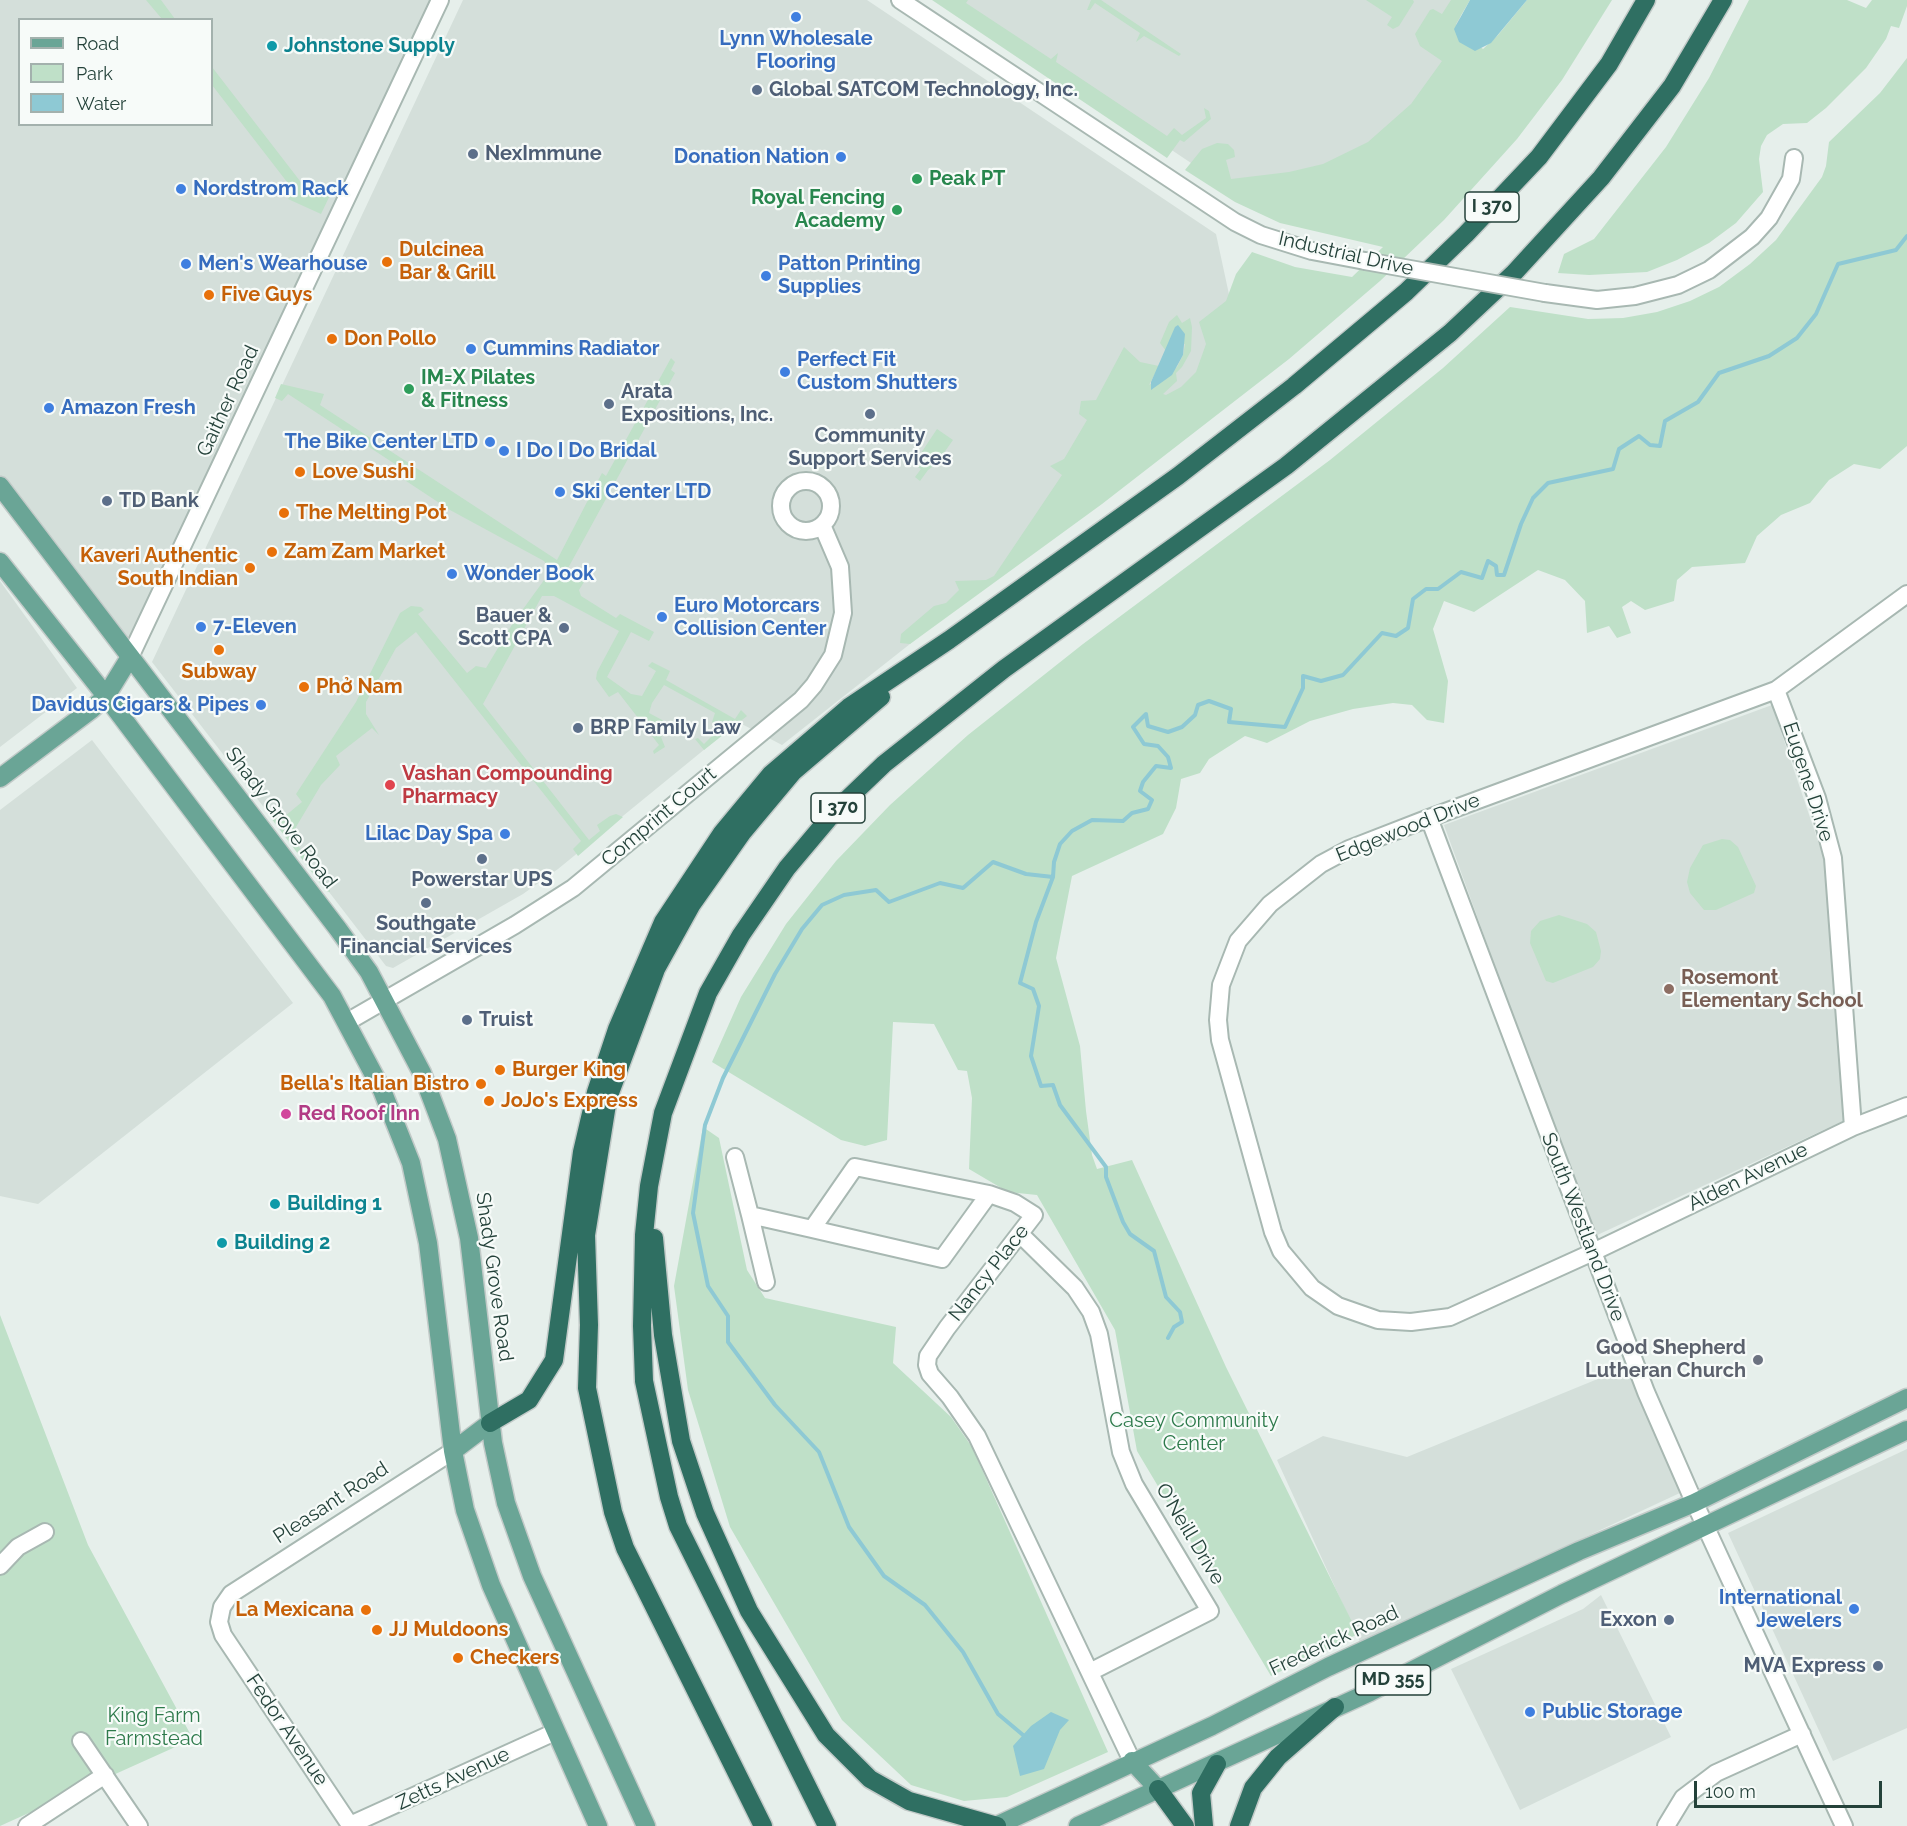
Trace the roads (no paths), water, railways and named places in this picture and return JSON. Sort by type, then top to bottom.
[{"type":"highway","name":"I 370","points":[[763,1826],[625,1548],[614,1512],[587,1388],[589,1325],[586,1235],[591,1201],[608,1098],[656,969],[692,904],[742,833],[793,772],[950,640],[1178,476],[1294,386],[1406,292],[1539,158],[1609,64],[1646,0]]},
{"type":"highway","name":"I 370","points":[[827,1826],[678,1526],[669,1497],[644,1381],[644,1235],[649,1186],[663,1113],[708,993],[741,935],[774,887],[835,811],[884,764],[1004,669],[1232,507],[1450,333],[1514,273],[1601,178],[1672,86],[1723,0]]},
{"type":"highway","points":[[490,1423],[529,1400],[554,1360],[582,1152],[596,1092],[617,1029],[663,922],[722,833],[771,774],[849,706],[950,640]]},
{"type":"highway","points":[[649,1186],[663,1335],[681,1440],[705,1513],[749,1611],[826,1735],[870,1779],[909,1801],[997,1826]]},
{"type":"highway","points":[[1239,1826],[1253,1788],[1278,1757],[1335,1707]]},
{"type":"highway","points":[[1204,1826],[1201,1793],[1217,1764]]},
{"type":"highway","points":[[1158,1789],[1185,1826]]},
{"type":"main road","name":"Shady Grove Road","points":[[0,486],[369,972],[422,1072],[450,1151],[470,1238],[490,1423],[506,1503],[532,1576],[646,1826]]},
{"type":"main road","points":[[0,561],[303,955],[347,1022],[382,1090],[411,1163],[431,1262],[453,1451],[465,1510],[490,1585],[598,1826]]},
{"type":"main road","name":"Gaither Road","points":[[0,778],[92,710],[106,696],[130,657]]},
{"type":"main road","name":"MD 355","points":[[1694,1503],[1907,1398]]},
{"type":"main road","name":"Pleasant Road","points":[[453,1451],[490,1423]]},
{"type":"main road","name":"MD 355","points":[[1078,1826],[1217,1764],[1704,1525],[1907,1430]]},
{"type":"main road","name":"Frederick Road","points":[[997,1826],[1579,1551],[1694,1503]]},
{"type":"main road","points":[[1132,1761],[1158,1789]]},
{"type":"street","name":"Gaither Road","points":[[130,657],[440,0]]},
{"type":"street","name":"Industrial Drive","points":[[900,0],[1235,222],[1303,248],[1545,293],[1597,300],[1635,296],[1678,285],[1709,270],[1752,237],[1769,218],[1791,179],[1794,158]]},
{"type":"street","name":"Comprint Court","points":[[347,1022],[524,920],[573,888],[792,707],[814,685],[826,667],[837,643],[843,613],[840,567],[822,525]]},
{"type":"street","name":"Edgewood Drive","points":[[1591,1253],[1450,1317],[1411,1322],[1378,1320],[1338,1306],[1312,1288],[1292,1267],[1273,1232],[1220,1040],[1218,1020],[1221,985],[1230,957],[1250,925],[1293,884],[1321,864],[1349,849],[1429,818],[1776,690],[1907,594]]},
{"type":"street","name":"Eugene Drive","points":[[1776,690],[1817,798],[1833,858],[1853,1127]]},
{"type":"street","name":"South Westland Drive","points":[[1429,818],[1591,1253],[1694,1503],[1845,1826]]},
{"type":"street","name":"Alden Avenue","points":[[1591,1253],[1853,1127],[1907,1106]]},
{"type":"street","points":[[735,1157],[766,1282]]},
{"type":"street","name":"Nancy Place","points":[[812,1229],[855,1167],[989,1194],[1015,1203],[1034,1215],[928,1356],[927,1365],[930,1374],[950,1397],[977,1436],[1090,1672]]},
{"type":"street","points":[[750,1215],[942,1259],[989,1194]]},
{"type":"street","name":"O'Neill Drive","points":[[1020,1234],[1063,1274],[1091,1312],[1099,1334],[1121,1452],[1134,1484],[1210,1611],[1090,1672]]},
{"type":"street","name":"Pleasant Road","points":[[223,1635],[219,1622],[222,1608],[231,1594],[453,1451]]},
{"type":"street","points":[[0,1566],[18,1547],[45,1532]]},
{"type":"street","name":"Fedor Avenue","points":[[223,1635],[350,1826]]},
{"type":"street","points":[[1090,1672],[1132,1761]]},
{"type":"street","name":"Zetts Avenue","points":[[350,1826],[555,1732]]},
{"type":"street","points":[[1666,1826],[1683,1798],[1716,1773],[1802,1734]]},
{"type":"street","points":[[81,1741],[139,1826]]},
{"type":"street","points":[[27,1826],[105,1775]]},
{"type":"water","points":[[1470,0],[1527,0],[1491,43],[1475,51],[1459,42],[1454,29]]},
{"type":"water","points":[[1178,325],[1185,334],[1183,355],[1172,375],[1151,390],[1151,382],[1175,327]]},
{"type":"water","points":[[1051,1712],[1069,1720],[1060,1730],[1044,1769],[1020,1776],[1013,1746],[1031,1726]]},
{"type":"waterway","points":[[1168,1338],[1174,1327],[1182,1322],[1180,1312],[1166,1297],[1154,1251],[1130,1234],[1123,1222],[1106,1177],[1106,1167],[1060,1105],[1053,1085],[1041,1086],[1031,1056],[1039,1006],[1033,989],[1020,983],[1036,922],[1053,877],[1054,862],[1060,844],[1072,831],[1092,820],[1123,821],[1132,813],[1148,809],[1152,800],[1140,791],[1143,782],[1156,766],[1171,768],[1168,757],[1158,746],[1144,744],[1133,727],[1146,714],[1148,726],[1168,732],[1182,727],[1195,715],[1198,705],[1209,701],[1231,709],[1229,722],[1285,727],[1303,688],[1303,676],[1321,681],[1343,675],[1382,633],[1396,636],[1408,628],[1413,599],[1426,589],[1438,589],[1461,572],[1482,578],[1488,561],[1496,566],[1497,575],[1504,575],[1521,524],[1533,498],[1548,483],[1613,469],[1619,449],[1639,436],[1650,445],[1660,446],[1665,421],[1698,402],[1719,373],[1769,356],[1797,338],[1816,314],[1838,264],[1896,250],[1907,236]]},
{"type":"waterway","points":[[1023,1735],[998,1714],[963,1652],[925,1605],[884,1576],[849,1527],[819,1452],[775,1405],[728,1342],[728,1316],[708,1286],[693,1213],[705,1125],[723,1078],[775,974],[802,929],[822,905],[844,895],[876,890],[889,902],[940,883],[963,888],[993,862],[1026,874],[1053,877]]},
{"type":"place","name":"Lynn Wholesale Flooring","points":[[796,17]]},
{"type":"place","name":"Johnstone Supply","points":[[272,46]]},
{"type":"place","name":"Global SATCOM Technology, Inc.","points":[[757,90]]},
{"type":"place","name":"NexImmune","points":[[473,154]]},
{"type":"place","name":"Donation Nation","points":[[841,157]]},
{"type":"place","name":"Peak PT","points":[[917,179]]},
{"type":"place","name":"Nordstrom Rack","points":[[181,189]]},
{"type":"place","name":"Royal Fencing Academy","points":[[897,210]]},
{"type":"place","name":"Dulcinea Bar & Grill","points":[[387,262]]},
{"type":"place","name":"Men's Wearhouse","points":[[186,264]]},
{"type":"place","name":"Patton Printing Supplies","points":[[766,276]]},
{"type":"place","name":"Five Guys","points":[[209,295]]},
{"type":"place","name":"Don Pollo","points":[[332,339]]},
{"type":"place","name":"Cummins Radiator","points":[[471,349]]},
{"type":"place","name":"Perfect Fit Custom Shutters","points":[[785,372]]},
{"type":"place","name":"IM=X Pilates & Fitness","points":[[409,389]]},
{"type":"place","name":"Arata Expositions, Inc.","points":[[609,404]]},
{"type":"place","name":"Amazon Fresh","points":[[49,408]]},
{"type":"place","name":"Community Support Services","points":[[870,414]]},
{"type":"place","name":"The Bike Center LTD","points":[[490,442]]},
{"type":"place","name":"I Do I Do Bridal","points":[[504,451]]},
{"type":"place","name":"Love Sushi","points":[[300,472]]},
{"type":"place","name":"Ski Center LTD","points":[[560,492]]},
{"type":"place","name":"TD Bank","points":[[107,501]]},
{"type":"place","name":"The Melting Pot","points":[[284,513]]},
{"type":"place","name":"Zam Zam Market","points":[[272,552]]},
{"type":"place","name":"Kaveri Authentic South Indian","points":[[250,568]]},
{"type":"place","name":"Wonder Book","points":[[452,574]]},
{"type":"place","name":"Euro Motorcars Collision Center","points":[[662,617]]},
{"type":"place","name":"7-Eleven","points":[[201,627]]},
{"type":"place","name":"Bauer & Scott CPA","points":[[564,628]]},
{"type":"place","name":"Subway","points":[[219,650]]},
{"type":"place","name":"Phở Nam","points":[[304,687]]},
{"type":"place","name":"Davidus Cigars & Pipes","points":[[261,705]]},
{"type":"place","name":"BRP Family Law","points":[[578,728]]},
{"type":"place","name":"Vashan Compounding Pharmacy","points":[[390,785]]},
{"type":"place","name":"Lilac Day Spa","points":[[505,834]]},
{"type":"place","name":"Powerstar UPS","points":[[482,859]]},
{"type":"place","name":"Southgate Financial Services","points":[[426,903]]},
{"type":"place","name":"Rosemont Elementary School","points":[[1669,989]]},
{"type":"place","name":"Truist","points":[[467,1020]]},
{"type":"place","name":"Burger King","points":[[500,1070]]},
{"type":"place","name":"Bella's Italian Bistro","points":[[481,1084]]},
{"type":"place","name":"JoJo's Express","points":[[489,1101]]},
{"type":"place","name":"Red Roof Inn","points":[[286,1114]]},
{"type":"place","name":"Building 1","points":[[275,1204]]},
{"type":"place","name":"Building 2","points":[[222,1243]]},
{"type":"place","name":"Good Shepherd Lutheran Church","points":[[1758,1360]]},
{"type":"place","name":"International Jewelers","points":[[1854,1609]]},
{"type":"place","name":"La Mexicana","points":[[366,1610]]},
{"type":"place","name":"Exxon","points":[[1669,1620]]},
{"type":"place","name":"JJ Muldoons","points":[[377,1630]]},
{"type":"place","name":"Checkers","points":[[458,1658]]},
{"type":"place","name":"MVA Express","points":[[1878,1666]]},
{"type":"place","name":"Public Storage","points":[[1530,1712]]},
{"type":"park label","name":"Casey Community Center","points":[[1194,1432]]},
{"type":"park label","name":"King Farm Farmstead","points":[[154,1728]]}]
